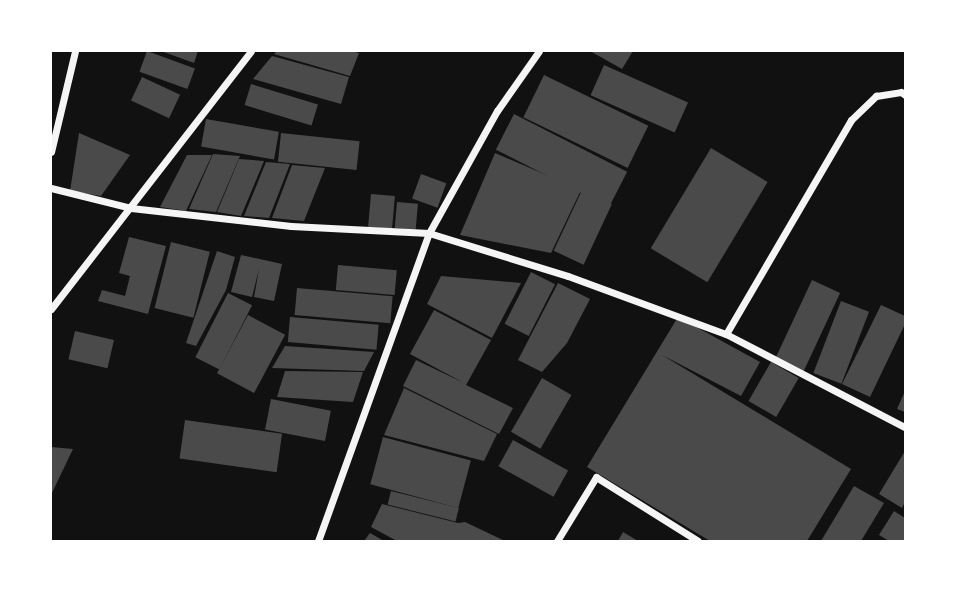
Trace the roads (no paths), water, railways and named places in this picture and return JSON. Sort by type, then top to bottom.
[{"type":"street","points":[[51,152],[75,51]]},
{"type":"street","points":[[51,309],[251,51]]},
{"type":"street","points":[[318,541],[429,233],[497,111],[539,51]]},
{"type":"street","points":[[726,334],[851,120],[876,96],[901,92],[905,95]]},
{"type":"street","points":[[51,188],[131,208],[291,226],[429,233],[568,276],[726,334],[905,427]]},
{"type":"street","points":[[556,541],[596,477],[698,541]]}]
